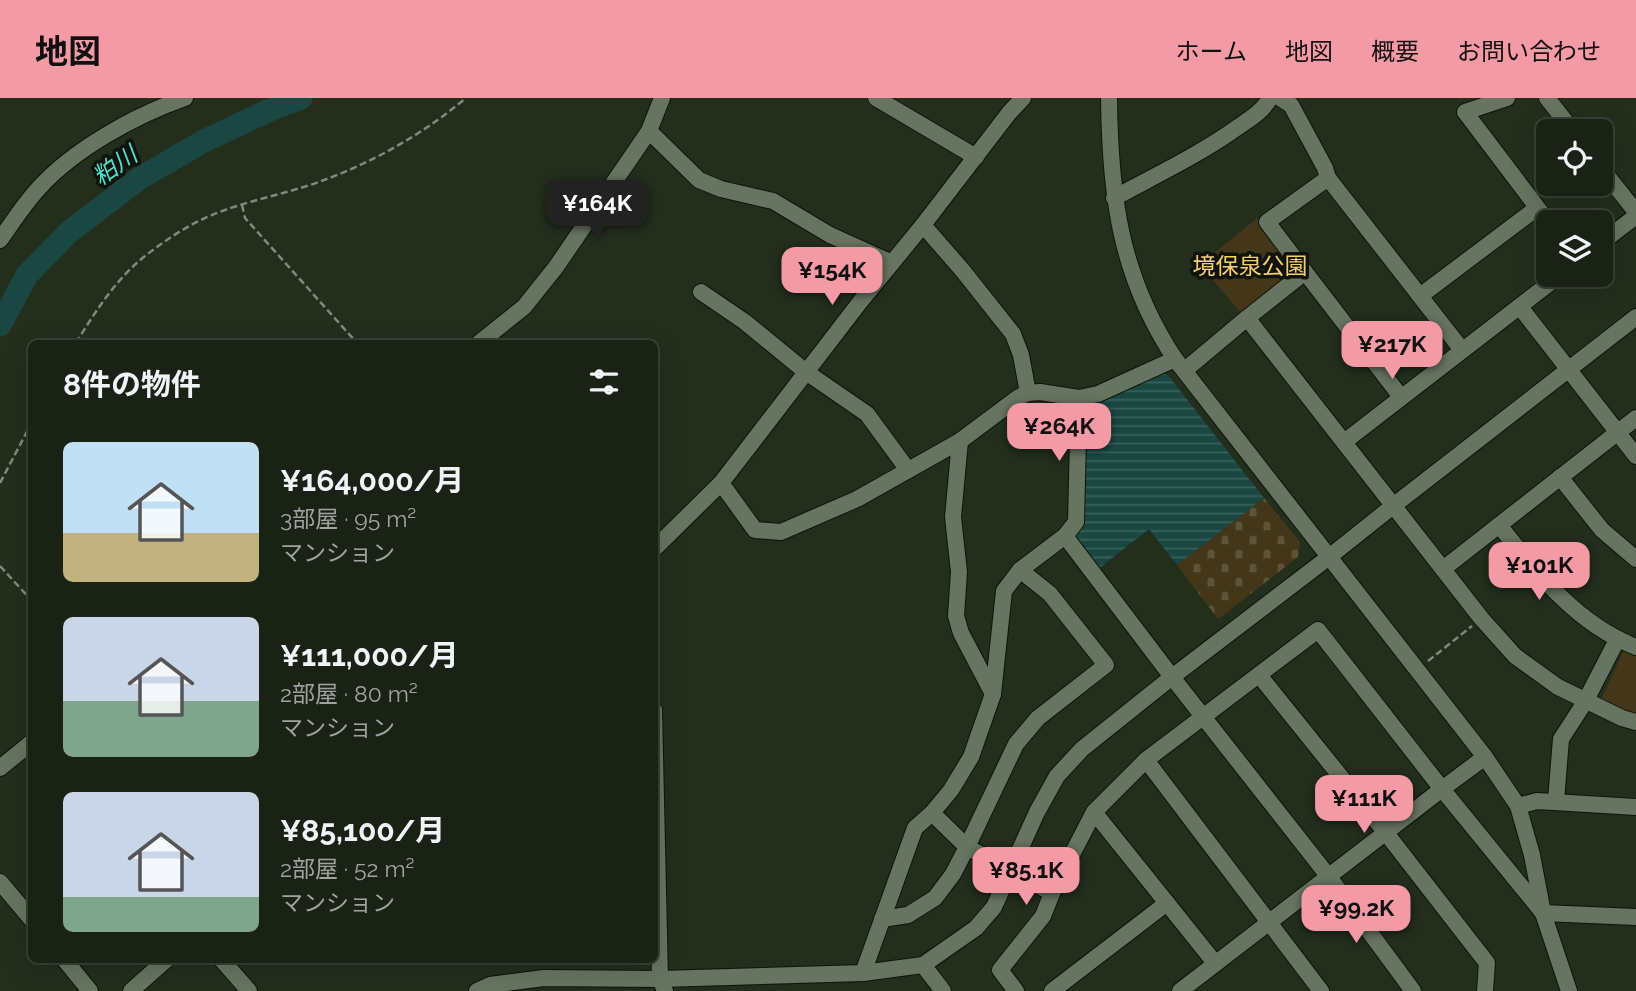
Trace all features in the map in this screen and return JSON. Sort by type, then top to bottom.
[{"type":"street","points":[[0,240],[39,187],[64,165],[104,136],[131,121],[185,98]]},
{"type":"street","points":[[876,98],[976,157]]},
{"type":"street","points":[[658,545],[721,483],[1023,98]]},
{"type":"street","points":[[1109,98],[1114,198],[1123,241],[1140,295],[1159,334],[1180,365],[1485,757],[1518,806],[1532,855],[1543,913],[1569,991]]},
{"type":"street","points":[[1114,198],[1213,145],[1253,117],[1270,98]]},
{"type":"street","points":[[1280,98],[1291,105],[1318,153],[1328,178],[1462,350]]},
{"type":"street","points":[[1420,296],[1537,208],[1465,112],[1507,98]]},
{"type":"street","points":[[1546,98],[1563,119]]},
{"type":"street","points":[[485,340],[524,307],[556,267],[649,131],[660,99]]},
{"type":"street","points":[[649,131],[699,180],[721,189],[773,201],[830,235],[892,263]]},
{"type":"street","points":[[1328,178],[1267,222],[1401,397]]},
{"type":"street","points":[[1613,184],[1636,214],[1613,233]]},
{"type":"street","points":[[923,225],[1013,334],[1021,355],[1028,393]]},
{"type":"street","points":[[721,483],[755,530],[781,532],[857,499],[960,441],[1028,393],[1079,398],[1180,365],[1247,318],[1305,272]]},
{"type":"street","points":[[1344,442],[1545,287]]},
{"type":"street","points":[[701,292],[745,322],[806,372],[867,414],[908,470]]},
{"type":"street","points":[[1520,307],[1636,456]]},
{"type":"street","points":[[477,991],[489,985],[544,978],[662,985],[800,983],[923,965],[976,928],[994,908],[1037,812],[1057,776],[1082,749],[1636,317]]},
{"type":"street","points":[[1247,318],[1481,618],[1516,656],[1558,687],[1585,702],[1636,722]]},
{"type":"street","points":[[863,973],[915,828],[951,790],[971,757],[993,694],[1004,591],[1020,569],[1065,536],[1076,522],[1079,398]]},
{"type":"street","points":[[1443,569],[1636,418]]},
{"type":"street","points":[[960,441],[953,517],[959,572],[956,616],[961,633],[993,694]]},
{"type":"street","points":[[1560,477],[1602,530],[1636,559]]},
{"type":"street","points":[[1499,525],[1540,577],[1569,605],[1617,639],[1636,647]]},
{"type":"street","points":[[1065,536],[1329,877],[1413,991]]},
{"type":"street","points":[[882,919],[908,915],[935,898],[953,874],[1016,744],[1038,718],[1106,665],[1050,594],[1020,569]]},
{"type":"street","points":[[1016,991],[1000,970],[1042,916],[1094,812],[1146,760],[1318,630],[1543,913],[1636,917]]},
{"type":"street","points":[[1556,801],[1560,739],[1585,702],[1617,639]]},
{"type":"street","points":[[1259,675],[1487,963],[1485,991]]},
{"type":"street","points":[[0,768],[28,745]]},
{"type":"street","points":[[1180,991],[1485,757]]},
{"type":"street","points":[[1146,760],[1269,922],[1313,988]]},
{"type":"street","points":[[1518,806],[1537,801],[1556,801],[1636,807]]},
{"type":"street","points":[[1094,812],[1215,963]]},
{"type":"street","points":[[932,813],[967,847],[1052,893]]},
{"type":"street","points":[[658,848],[662,985]]},
{"type":"street","points":[[0,882],[28,915]]},
{"type":"street","points":[[1052,991],[1167,902]]},
{"type":"street","points":[[67,963],[90,991]]},
{"type":"street","points":[[131,991],[162,963]]},
{"type":"street","points":[[224,963],[249,991]]},
{"type":"street","points":[[923,965],[943,991]]},
{"type":"path","points":[[78,340],[98,307],[142,258],[173,237],[204,219],[324,180],[384,154],[444,116],[466,98]]},
{"type":"path","points":[[242,205],[245,218],[354,340]]},
{"type":"path","points":[[80,336],[82,340]]},
{"type":"path","points":[[0,483],[28,430]]},
{"type":"path","points":[[0,565],[28,596]]},
{"type":"path","points":[[1417,669],[1481,618]]},
{"type":"green space","name":"境保泉公園","points":[[1257,218],[1294,266],[1293,274],[1241,313],[1200,265]]},
{"type":"green space","points":[[1264,498],[1300,542],[1298,557],[1218,619],[1177,565]]},
{"type":"green space","points":[[1625,648],[1636,653],[1636,716],[1599,703]]},
{"type":"water","points":[[1159,372],[1168,375],[1264,498],[1177,565],[1149,529],[1097,570],[1076,541],[1076,533],[1083,527],[1085,412],[1089,403]]},
{"type":"waterway","name":"粕川","points":[[0,325],[27,275],[69,232],[140,178],[204,141],[301,98]]}]
